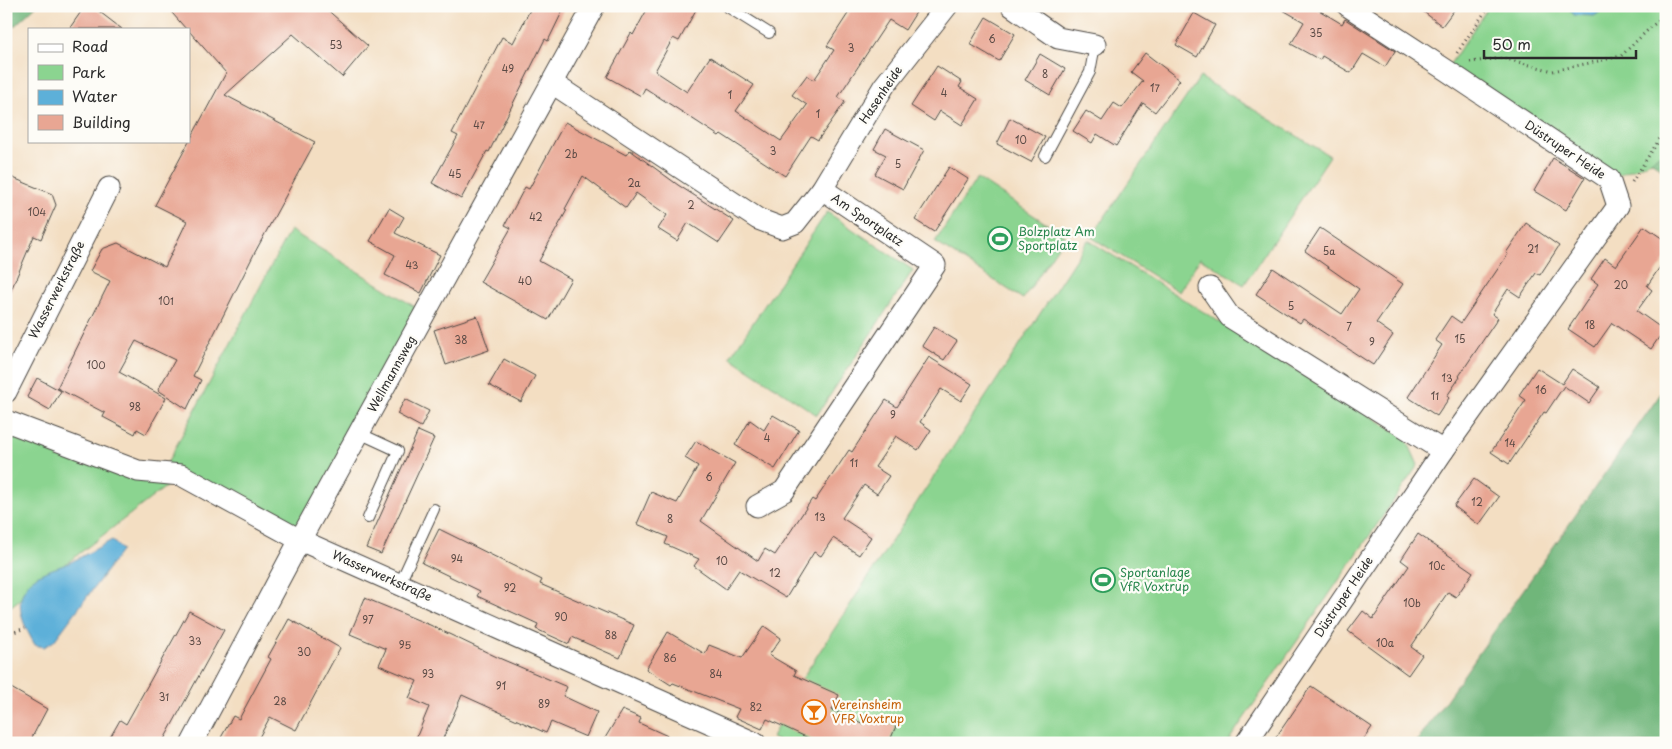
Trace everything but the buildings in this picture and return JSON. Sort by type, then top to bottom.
[{"type":"street","name":"Wellmannsweg","points":[[192,743],[300,540],[594,6]]},
{"type":"street","name":"Hasenheide","points":[[822,189],[884,86],[947,6]]},
{"type":"street","points":[[1012,6],[1058,38],[1095,45]]},
{"type":"street","name":"Düstruper Heide","points":[[1246,743],[1443,451],[1618,206],[1609,179],[1348,6]]},
{"type":"street","name":"Am Sportplatz","points":[[552,83],[758,219],[782,228],[795,223],[822,189],[935,266],[784,491],[757,506]]},
{"type":"street","name":"Wasserwerkstraße","points":[[6,392],[109,188]]},
{"type":"street","points":[[1210,288],[1230,317],[1443,451]]},
{"type":"street","name":"Wasserwerkstraße","points":[[6,421],[138,471],[181,475],[300,540],[755,743]]},
{"type":"lane","points":[[726,6],[770,33]]},
{"type":"lane","points":[[1045,156],[1090,72],[1095,45]]},
{"type":"lane","points":[[359,433],[398,451],[368,518]]},
{"type":"lane","points":[[400,583],[434,509]]},
{"type":"path","points":[[1446,70],[1488,6]]},
{"type":"path","points":[[1446,70],[1462,63],[1503,58],[1553,71],[1621,56],[1666,15]]},
{"type":"path","points":[[1618,206],[1666,129]]},
{"type":"path","points":[[6,635],[26,628]]},
{"type":"green space","points":[[6,6],[36,6],[6,34]]},
{"type":"green space","points":[[1489,6],[1666,6],[1666,150],[1651,161],[1609,179],[1446,70]]},
{"type":"green space","points":[[1200,77],[1330,156],[1244,285],[1200,258],[1179,292],[1091,237]]},
{"type":"green space","points":[[1666,150],[1666,172],[1651,161]]},
{"type":"green space","name":"Bolzplatz Am Sportplatz","points":[[977,178],[1065,236],[1023,299],[935,242]]},
{"type":"green space","points":[[827,212],[913,270],[817,415],[730,357]]},
{"type":"green space","points":[[290,230],[425,313],[300,540],[181,475],[6,610],[6,433],[138,471],[162,473]]},
{"type":"green space","name":"Sportanlage VfR Voxtrup","points":[[1088,240],[1406,438],[1418,465],[1227,743],[783,743],[772,738],[792,694]]},
{"type":"green space","points":[[1666,386],[1666,743],[1416,743]]},
{"type":"water","points":[[1567,6],[1610,6],[1594,16],[1574,15]]},
{"type":"water","points":[[112,540],[122,550],[54,641],[44,647],[35,645],[26,629],[21,612],[20,603],[26,587],[41,573],[71,562]]},
{"type":"place","name":"Bolzplatz Am Sportplatz","points":[[1000,239]]},
{"type":"place","name":"Sportanlage VfR Voxtrup","points":[[1103,580]]},
{"type":"place","name":"Vereinsheim VFR Voxtrup","points":[[814,712]]}]
